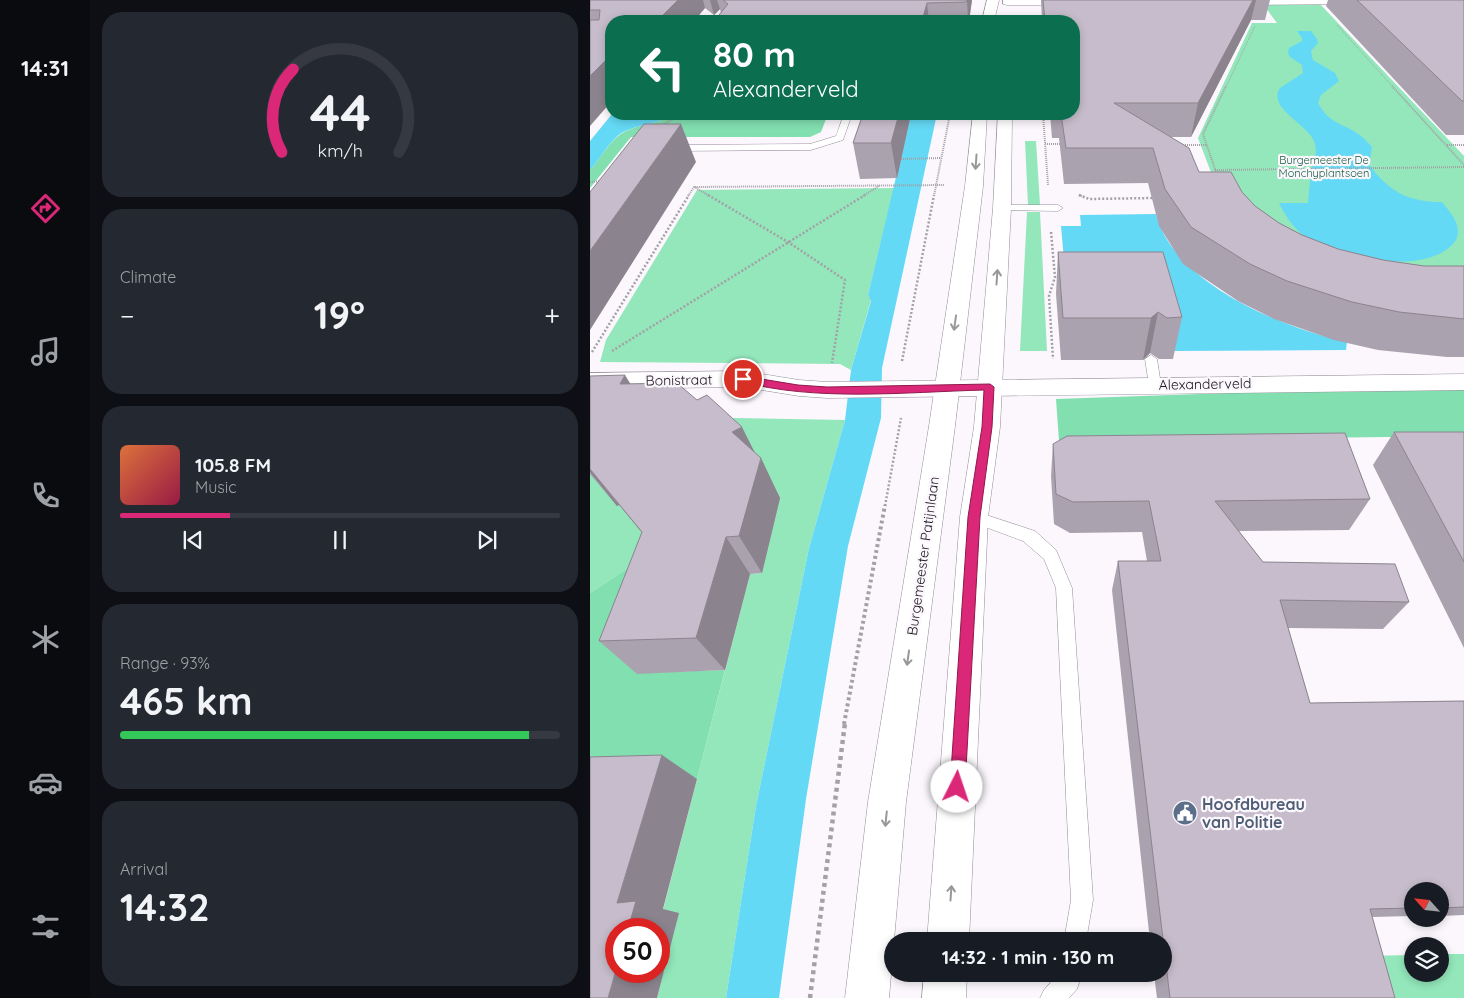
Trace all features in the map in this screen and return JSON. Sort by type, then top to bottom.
[{"type":"main road","points":[[989,15],[993,0]]},
{"type":"main road","points":[[1007,15],[1007,1],[1094,2]]},
{"type":"main road","points":[[1222,2],[1375,1]]},
{"type":"main road","name":"Burgemeester Patijnlaan","points":[[867,998],[887,802],[941,436],[974,186],[980,120]]},
{"type":"main road","points":[[949,932],[974,517],[987,427],[990,387],[1002,208],[1005,120]]},
{"type":"main road","name":"Bonistraat","points":[[590,381],[743,379],[798,388],[830,390],[946,388]]},
{"type":"main road","name":"Alexanderveld","points":[[946,388],[1464,382]]},
{"type":"main road","points":[[944,998],[945,982]]},
{"type":"lane","points":[[658,148],[811,147],[840,138],[846,120]]},
{"type":"lane","points":[[1002,208],[1054,208]]},
{"type":"lane","points":[[1151,360],[1155,385]]},
{"type":"lane","points":[[974,517],[1029,536],[1050,555],[1064,588],[1082,900],[1077,932]]},
{"type":"lane","points":[[1052,998],[1069,982]]},
{"type":"path","points":[[1219,179],[1206,145],[1204,134],[1254,26],[1290,26],[1271,2]]},
{"type":"path","points":[[1315,2],[1464,166]]},
{"type":"path","points":[[810,998],[842,737],[901,388],[900,372],[949,120]]},
{"type":"path","points":[[1043,120],[1054,208],[1054,277],[1050,296],[1055,386]]},
{"type":"path","points":[[1045,144],[1062,144]]},
{"type":"path","points":[[1177,145],[1206,145]]},
{"type":"path","points":[[1446,145],[1464,145]]},
{"type":"path","points":[[901,159],[940,159]]},
{"type":"path","points":[[1215,170],[1464,166]]},
{"type":"path","points":[[590,182],[606,181]]},
{"type":"path","points":[[694,187],[934,185]]},
{"type":"path","points":[[607,354],[879,186]]},
{"type":"path","points":[[694,187],[788,242],[845,280],[830,390]]},
{"type":"path","points":[[590,355],[694,187]]},
{"type":"path","points":[[1072,192],[1089,199],[1158,198]]},
{"type":"green space","name":"Burgemeester De Monchyplantsoen","points":[[1313,0],[1319,3],[1464,156],[1464,300],[1226,212],[1198,138],[1252,23],[1277,23],[1262,3]]},
{"type":"green space","points":[[661,120],[826,120],[821,132],[810,137],[631,137],[590,188],[590,168],[592,168],[606,148],[619,135],[630,129]]},
{"type":"green space","points":[[1025,141],[1036,141],[1040,205],[1028,205]]},
{"type":"green space","points":[[894,188],[868,295],[871,300],[851,370],[840,364],[600,362],[606,340],[697,190]]},
{"type":"green space","points":[[1027,212],[1040,212],[1047,351],[1020,351]]},
{"type":"green space","points":[[1464,385],[1464,436],[1059,441],[1056,399]]},
{"type":"green space","points":[[734,418],[845,420],[809,548],[756,806],[726,998],[657,998],[661,983],[670,983],[670,945],[678,913],[662,914],[750,574],[762,573],[704,427]]},
{"type":"green space","points":[[599,467],[653,546],[628,568],[590,593],[590,468]]},
{"type":"green space","points":[[653,546],[637,673],[725,670],[697,779],[590,786],[590,593],[628,568]]},
{"type":"green space","points":[[1449,954],[1464,954],[1464,998],[1375,998],[1363,956],[1404,955],[1404,982],[1449,982]]},
{"type":"water","points":[[1297,31],[1311,31],[1318,43],[1311,51],[1313,60],[1335,73],[1339,81],[1321,95],[1318,103],[1328,116],[1361,136],[1372,147],[1369,165],[1392,189],[1419,200],[1442,202],[1452,215],[1458,227],[1458,234],[1455,242],[1446,250],[1432,257],[1399,262],[1362,258],[1344,254],[1308,239],[1289,220],[1279,203],[1308,203],[1310,179],[1316,153],[1315,144],[1309,133],[1283,109],[1277,95],[1280,88],[1303,73],[1302,65],[1290,57],[1288,53],[1289,48],[1302,41]]},
{"type":"water","points":[[607,120],[661,120],[623,132],[606,148],[592,168],[590,168],[590,141]]},
{"type":"water","points":[[910,120],[936,120],[882,368],[881,418],[848,546],[806,799],[779,998],[726,998],[756,806],[809,548],[845,420],[851,370],[871,301],[868,295]]},
{"type":"water","points":[[1156,214],[1167,239],[1184,262],[1207,282],[1263,314],[1293,326],[1347,342],[1346,350],[1171,351],[1067,294],[1061,226],[1081,226],[1080,215]]},
{"type":"building","points":[[590,0],[678,0],[663,15],[605,15],[605,61],[590,76],[590,20],[599,20],[600,10],[590,10]]},
{"type":"building","points":[[723,0],[967,0],[966,2],[927,3],[924,15],[719,15],[728,4]]},
{"type":"building","points":[[1043,0],[1253,0],[1198,103],[1114,103],[1189,148],[1199,172],[1231,172],[1242,192],[1255,206],[1279,223],[1302,235],[1338,249],[1383,260],[1424,266],[1464,266],[1464,319],[1399,312],[1352,302],[1287,281],[1250,264],[1191,227],[1165,189],[1153,148],[1066,148],[1062,120],[1080,120],[1080,15],[1044,15]]},
{"type":"building","points":[[1357,0],[1464,0],[1464,101],[1462,101]]},
{"type":"building","points":[[861,120],[897,120],[891,143],[853,143]]},
{"type":"building","points":[[644,124],[681,124],[590,251],[590,192]]},
{"type":"building","points":[[1058,252],[1163,252],[1182,317],[1167,318],[1158,312],[1151,318],[1063,318]]},
{"type":"building","points":[[625,375],[620,384],[677,383],[697,400],[707,395],[742,427],[732,432],[761,458],[739,536],[726,537],[696,638],[599,641],[642,532],[590,469],[590,376]]},
{"type":"building","points":[[1394,432],[1464,432],[1464,562]]},
{"type":"building","points":[[1345,433],[1370,499],[1215,501],[1263,562],[1395,564],[1409,602],[1280,600],[1310,703],[1464,701],[1464,907],[1449,908],[1449,882],[1404,882],[1404,908],[1370,909],[1395,998],[1170,998],[1168,982],[1172,982],[1172,932],[1162,932],[1118,561],[1161,561],[1149,501],[1073,502],[1056,494],[1053,444],[1067,436]]},
{"type":"building","points":[[662,755],[617,903],[636,901],[631,918],[605,918],[605,983],[612,983],[608,998],[590,998],[590,757]]},
{"type":"place","name":"Hoofdbureau van Politie","points":[[1185,813]]},
{"type":"route","points":[[743,379],[798,388],[827,390],[990,387],[987,427],[974,517],[957,787]]}]
